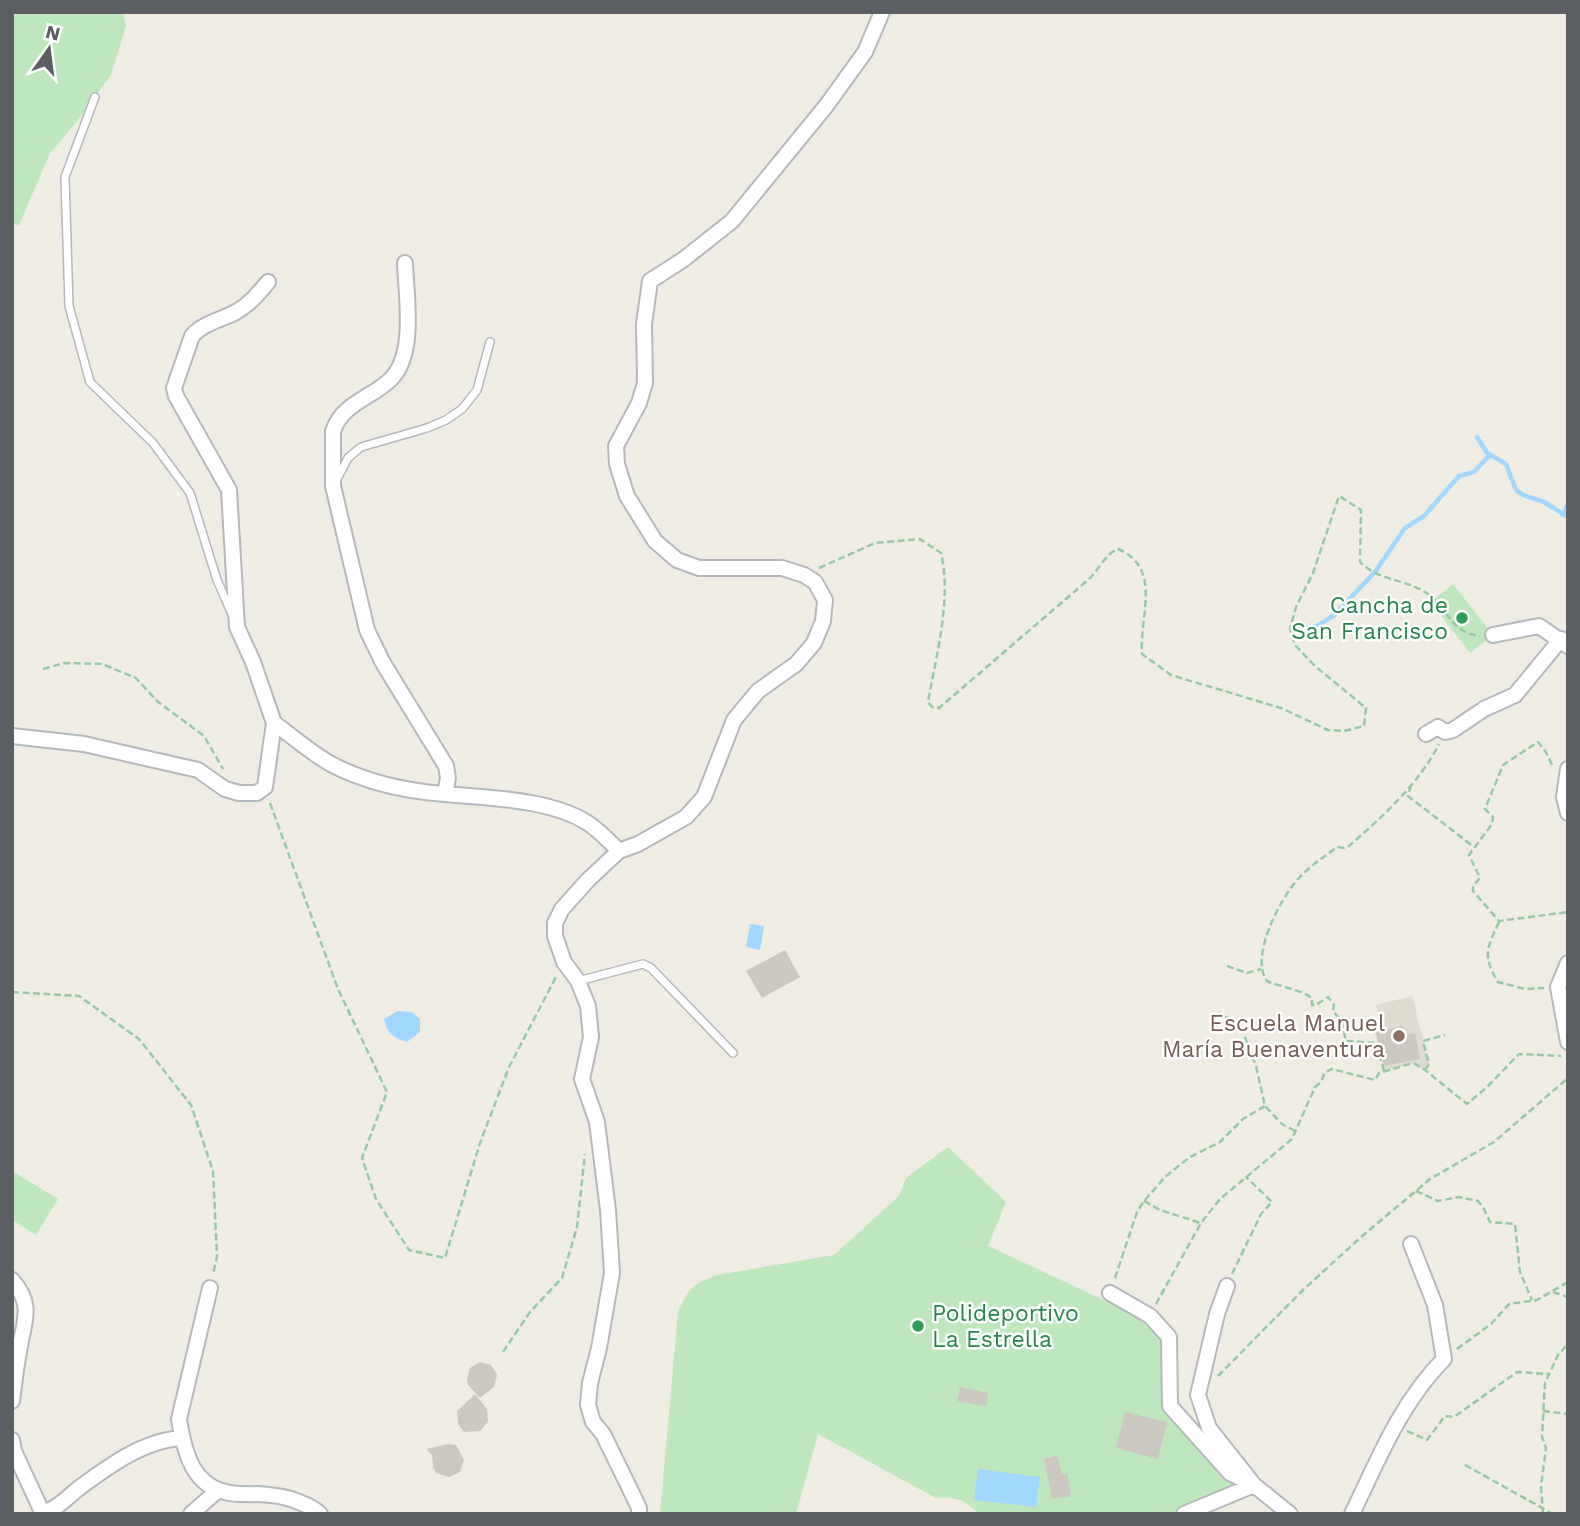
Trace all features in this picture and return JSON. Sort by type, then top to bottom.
[{"type":"street","points":[[639,1514],[639,1508],[603,1434],[593,1422],[588,1405],[612,1273],[608,1210],[597,1122],[582,1079],[591,1037],[588,1006],[578,981],[564,962],[555,936],[555,923],[562,909],[619,851],[639,844],[686,817],[704,797],[720,751],[741,709],[758,691],[796,664],[814,643],[823,621],[825,600],[815,582],[804,575],[782,568],[699,568],[677,560],[655,541],[627,496],[617,464],[616,446],[639,403],[645,383],[644,324],[650,281],[684,259],[732,221],[865,52],[882,12]]},
{"type":"street","points":[[405,262],[408,339],[402,361],[392,378],[347,409],[336,423],[333,440],[333,486],[367,630],[383,663],[446,766],[448,778],[445,794]]},
{"type":"street","points":[[12,736],[83,744],[198,770],[225,789],[239,793],[257,793],[265,787],[274,723],[237,627],[229,490],[174,388],[192,335],[255,299],[268,282]]},
{"type":"street","points":[[1426,734],[1438,727],[1445,732],[1453,730],[1485,709],[1515,695],[1564,642],[1539,625],[1493,635]]},
{"type":"street","points":[[274,723],[330,763],[373,782],[410,791],[543,806],[587,822],[619,851]]},
{"type":"street","points":[[1567,771],[1564,797],[1568,813]]},
{"type":"street","points":[[1568,963],[1558,987],[1568,1042]]},
{"type":"street","points":[[1352,1514],[1396,1423],[1425,1378],[1444,1359],[1435,1305],[1410,1244]]},
{"type":"street","points":[[12,1280],[21,1290],[27,1317],[19,1349],[12,1401]]},
{"type":"street","points":[[1227,1286],[1217,1314],[1198,1395],[1209,1428],[1254,1485]]},
{"type":"street","points":[[210,1288],[179,1419],[182,1438],[200,1480],[217,1491],[281,1496],[320,1514]]},
{"type":"street","points":[[1110,1293],[1150,1316],[1169,1337],[1170,1406],[1230,1473],[1254,1485],[1290,1514]]},
{"type":"street","points":[[12,1440],[14,1451],[43,1513],[55,1508],[128,1456],[159,1442],[182,1438]]},
{"type":"street","points":[[1184,1514],[1254,1485]]},
{"type":"street","points":[[191,1514],[217,1491]]},
{"type":"lane","points":[[95,97],[65,177],[69,306],[90,382],[153,443],[190,493],[217,580],[237,627]]},
{"type":"lane","points":[[333,486],[348,458],[361,447],[427,428],[462,409],[477,390],[490,342]]},
{"type":"lane","points":[[578,981],[643,964],[651,968],[733,1054]]},
{"type":"path","points":[[804,575],[875,543],[920,539],[941,553],[945,569],[944,597],[928,702],[932,707],[939,708],[1100,570],[1110,552],[1118,549],[1131,555],[1138,563],[1146,584],[1142,654],[1171,675],[1281,708],[1328,730],[1344,731],[1364,726],[1366,708],[1315,666],[1295,645],[1290,629],[1296,607],[1313,573],[1339,496],[1361,510],[1360,562],[1370,572],[1392,578],[1435,598],[1460,631],[1485,637],[1493,635]]},
{"type":"path","points":[[43,669],[64,663],[102,664],[136,678],[157,701],[204,736],[224,772]]},
{"type":"path","points":[[1384,1071],[1377,1043],[1346,1041],[1341,1020],[1333,1011],[1334,1005],[1328,997],[1312,1005],[1312,998],[1307,994],[1267,981],[1262,969],[1264,947],[1276,913],[1299,877],[1337,847],[1344,848],[1349,845],[1381,817],[1412,783],[1436,750],[1445,732]]},
{"type":"path","points":[[1499,921],[1473,891],[1473,886],[1480,878],[1468,855],[1492,824],[1493,817],[1485,809],[1503,765],[1538,742],[1554,769],[1559,773],[1567,771]]},
{"type":"path","points":[[1412,783],[1408,796],[1474,847]]},
{"type":"path","points":[[265,787],[338,989],[387,1092],[362,1158],[376,1199],[409,1250],[445,1258],[480,1143],[509,1067],[564,962]]},
{"type":"path","points":[[1499,921],[1568,912]]},
{"type":"path","points":[[1499,921],[1487,950],[1488,965],[1498,982],[1525,989],[1558,987]]},
{"type":"path","points":[[1227,966],[1247,973],[1262,969]]},
{"type":"path","points":[[12,992],[79,996],[139,1039],[191,1105],[213,1171],[217,1256],[210,1288]]},
{"type":"path","points":[[1213,1014],[1230,1018],[1241,1027],[1256,1066],[1265,1107],[1282,1124],[1295,1132]]},
{"type":"path","points":[[1425,1070],[1429,1064],[1423,1041],[1445,1035]]},
{"type":"path","points":[[1150,1316],[1201,1223],[1220,1199],[1292,1139],[1315,1087],[1321,1082],[1325,1072],[1332,1069],[1375,1080],[1379,1073],[1413,1063],[1467,1104],[1519,1054],[1568,1057]]},
{"type":"path","points":[[1217,1376],[1303,1290],[1430,1179],[1494,1142],[1568,1078]]},
{"type":"path","points":[[1110,1293],[1137,1212],[1144,1201],[1166,1177],[1190,1157],[1220,1142],[1243,1119],[1265,1107]]},
{"type":"path","points":[[503,1352],[530,1312],[562,1278],[577,1227],[585,1154],[597,1122]]},
{"type":"path","points":[[1227,1286],[1261,1214],[1272,1202],[1246,1177]]},
{"type":"path","points":[[1416,1191],[1438,1201],[1468,1198],[1478,1201],[1490,1223],[1515,1224],[1520,1272],[1532,1300]]},
{"type":"path","points":[[1144,1201],[1160,1210],[1201,1223]]},
{"type":"path","points":[[1444,1359],[1491,1324],[1509,1304],[1537,1300],[1568,1282]]},
{"type":"path","points":[[1553,1292],[1568,1297]]},
{"type":"path","points":[[1543,1514],[1541,1486],[1546,1448],[1542,1437],[1545,1383],[1560,1352],[1568,1344]]},
{"type":"path","points":[[1396,1423],[1413,1435],[1427,1440],[1445,1416],[1454,1417],[1517,1372],[1548,1374]]},
{"type":"path","points":[[1543,1411],[1568,1414]]},
{"type":"path","points":[[1465,1465],[1553,1514]]},
{"type":"shaded area","name":"Escuela Manuel María Buenaventura","points":[[1412,996],[1429,1064],[1425,1070],[1413,1063],[1384,1071],[1375,1032],[1383,1030],[1376,1005]]},
{"type":"green space","points":[[16,12],[123,12],[126,26],[111,75],[50,153],[19,225],[12,224],[12,19]]},
{"type":"green space","name":"Cancha de San Francisco","points":[[1453,584],[1493,635],[1470,653],[1431,602]]},
{"type":"green space","name":"Polideportivo La Estrella","points":[[948,1147],[1006,1202],[988,1246],[1106,1301],[1110,1293],[1169,1337],[1170,1406],[1254,1485],[1184,1514],[979,1514],[959,1500],[936,1498],[818,1434],[796,1514],[660,1514],[678,1312],[688,1292],[697,1284],[717,1275],[834,1255],[899,1196],[906,1178]]},
{"type":"green space","points":[[12,1171],[58,1199],[36,1235],[12,1220]]},
{"type":"water","points":[[750,924],[764,926],[760,950],[746,947]]},
{"type":"water","points":[[398,1011],[411,1012],[420,1019],[420,1032],[407,1042],[391,1034],[385,1024],[384,1019]]},
{"type":"water","points":[[978,1469],[1040,1477],[1036,1507],[974,1500]]},
{"type":"building","points":[[785,950],[800,977],[762,998],[746,971]]},
{"type":"building","points":[[1403,1026],[1406,1035],[1415,1033],[1420,1059],[1384,1066],[1376,1032]]},
{"type":"building","points":[[480,1362],[491,1365],[497,1375],[494,1387],[480,1398],[468,1385],[467,1379],[470,1368]]},
{"type":"building","points":[[960,1387],[988,1393],[986,1406],[957,1401]]},
{"type":"building","points":[[475,1394],[487,1409],[488,1422],[480,1431],[464,1432],[458,1424],[457,1411]]},
{"type":"building","points":[[1125,1412],[1167,1422],[1158,1459],[1116,1448]]},
{"type":"building","points":[[447,1444],[456,1445],[464,1460],[460,1472],[449,1477],[436,1473],[432,1455],[426,1449]]},
{"type":"building","points":[[1057,1455],[1062,1474],[1067,1473],[1071,1496],[1052,1499],[1044,1459]]},
{"type":"waterway","points":[[1477,437],[1487,453],[1506,464],[1516,490],[1544,502],[1568,517]]},
{"type":"waterway","points":[[1300,628],[1317,626],[1333,616],[1375,572],[1405,528],[1424,516],[1459,476],[1474,472],[1490,455]]},
{"type":"waterway","points":[[1563,515],[1568,503]]},
{"type":"place","name":"Cancha de San Francisco","points":[[1462,618]]},
{"type":"place","name":"Escuela Manuel María Buenaventura","points":[[1399,1036]]},
{"type":"place","name":"Polideportivo La Estrella","points":[[918,1326]]}]
